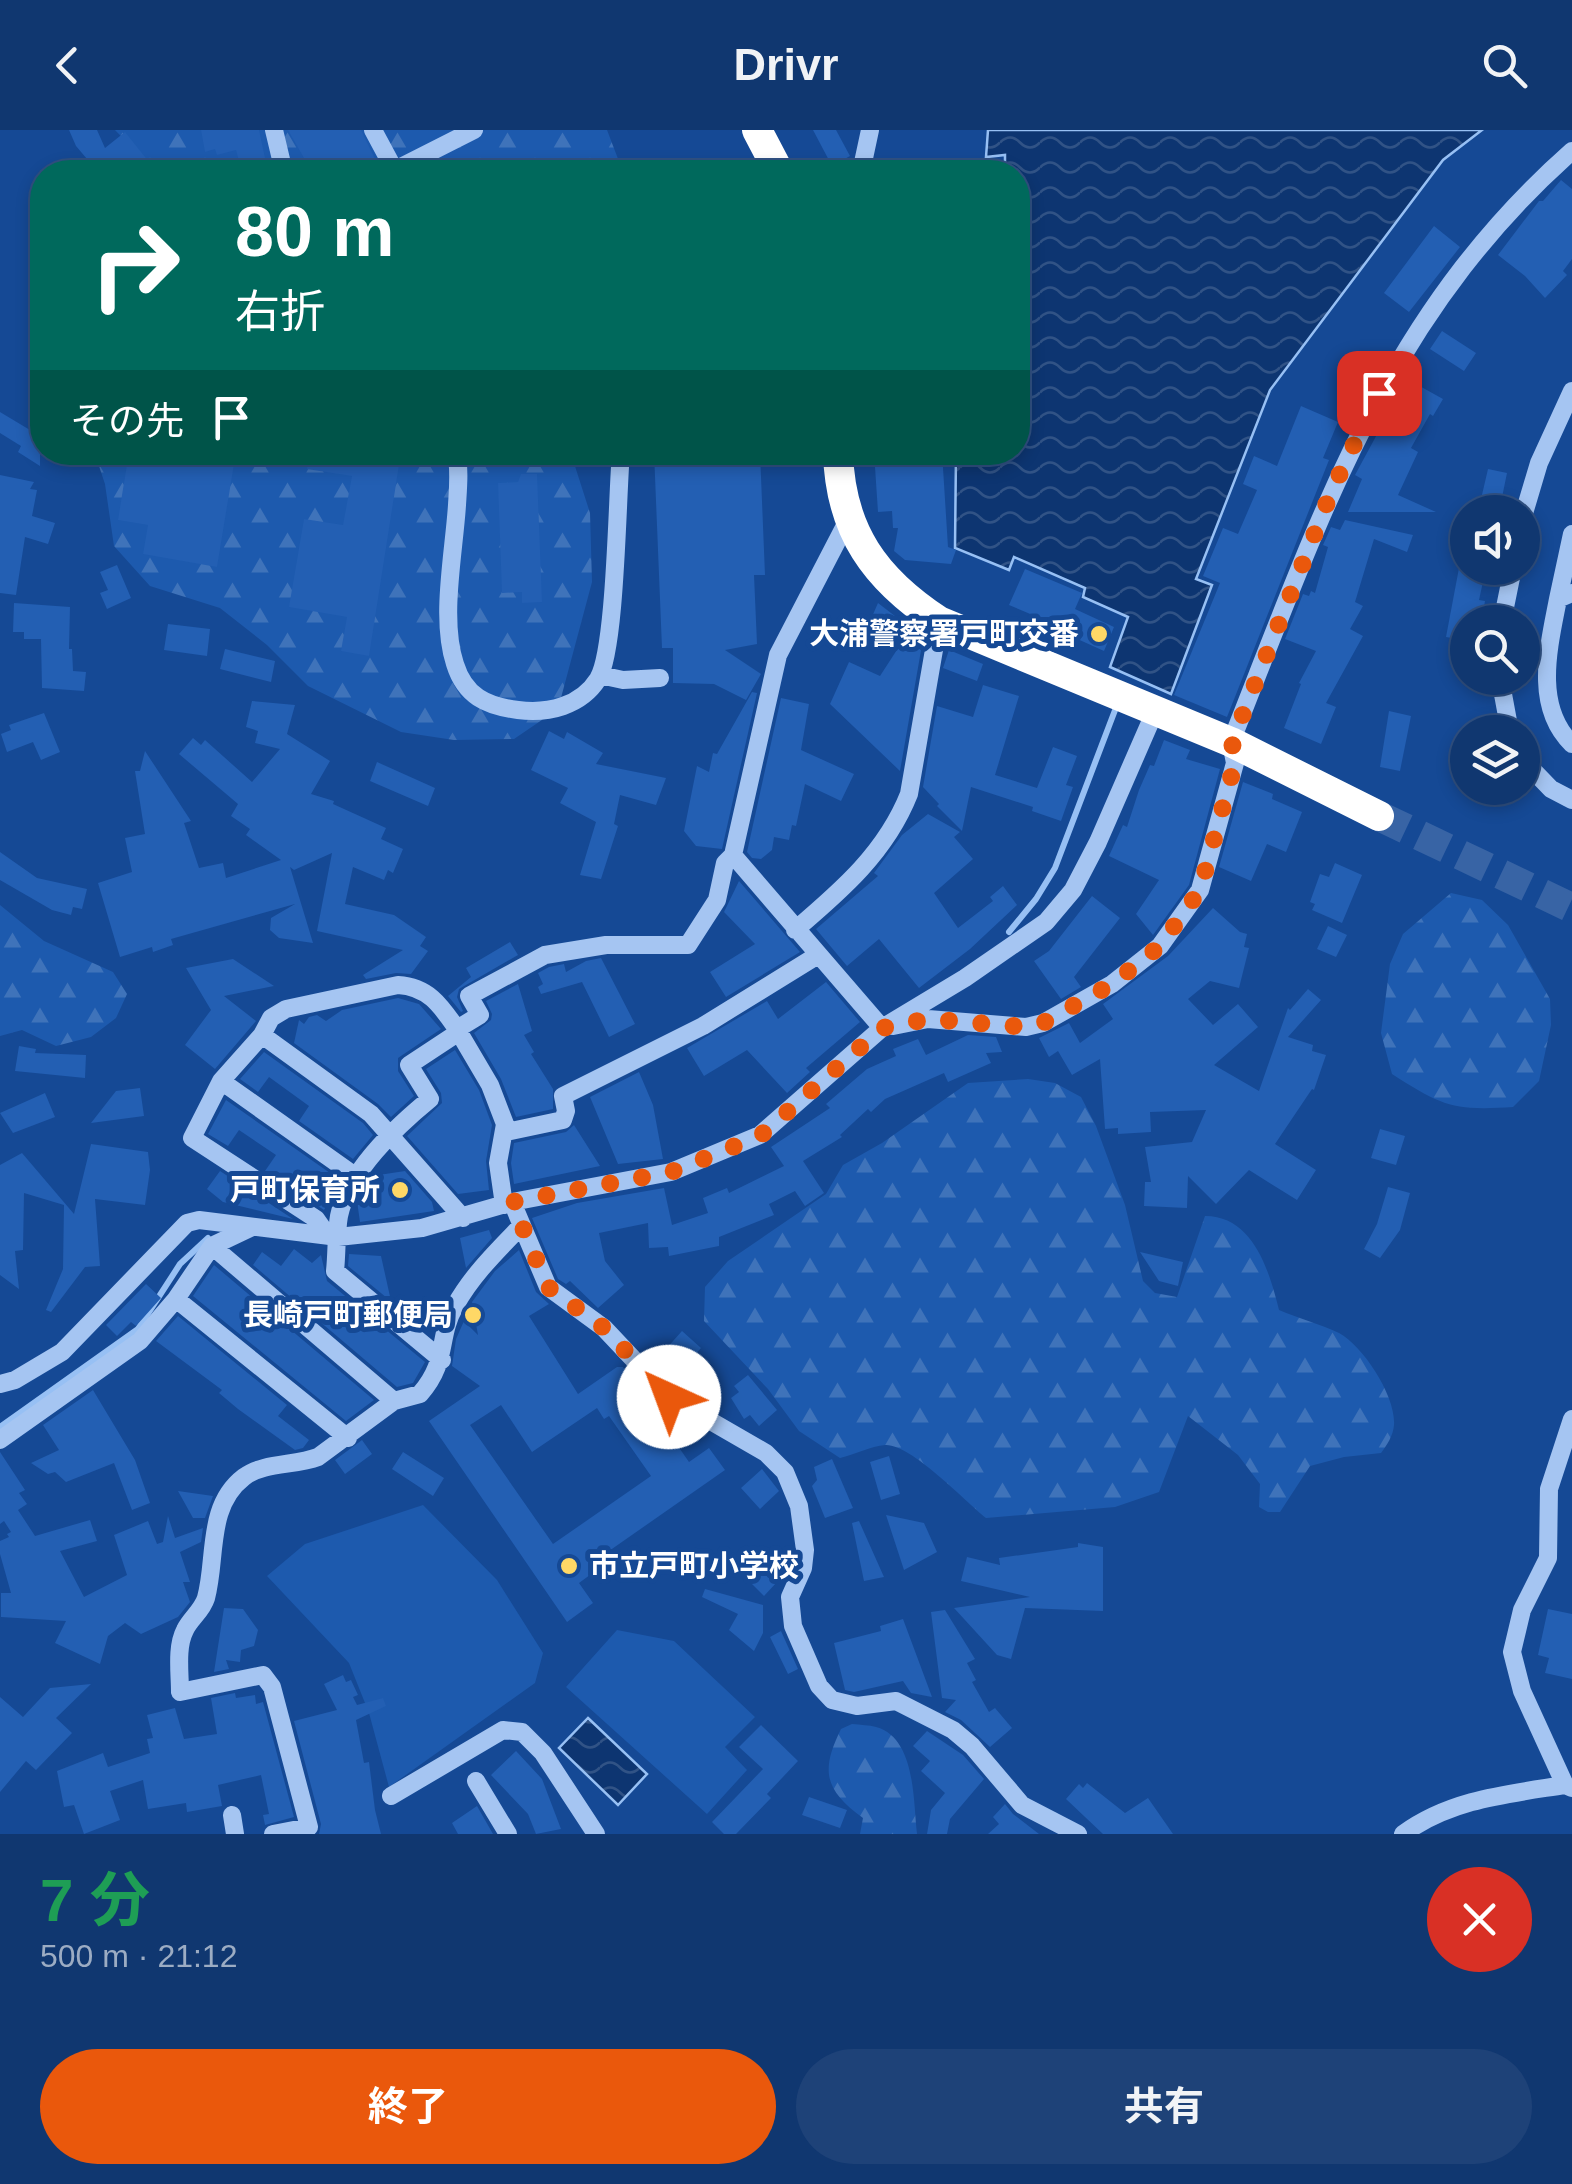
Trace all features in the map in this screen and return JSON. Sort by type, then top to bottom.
[{"type":"highway","points":[[757,130],[773,160]]},
{"type":"highway","points":[[838,465],[848,520],[885,580],[939,621],[1232,742],[1378,816]]},
{"type":"street","points":[[274,130],[281,160]]},
{"type":"street","points":[[373,130],[387,160]]},
{"type":"street","points":[[416,160],[474,130]]},
{"type":"street","points":[[864,160],[870,130]]},
{"type":"street","points":[[882,1028],[928,1019],[1026,1027],[1043,1023],[1112,984],[1160,946],[1200,890],[1235,763],[1232,742],[1332,490],[1379,393],[1451,280],[1513,207],[1572,151]]},
{"type":"street","points":[[1529,495],[1539,463],[1572,390]]},
{"type":"street","points":[[457,465],[448,629],[454,662],[464,685],[483,701],[540,711],[575,702],[600,676],[610,612],[620,465]]},
{"type":"street","points":[[442,1360],[335,1271],[333,1236],[358,1178],[387,1135],[430,1099],[409,1065],[480,1015],[468,996],[545,955],[606,945],[688,945],[717,900],[725,864],[733,856],[778,655],[848,520]]},
{"type":"street","points":[[1572,534],[1565,596],[1546,680],[1550,707],[1563,736],[1572,744]]},
{"type":"street","points":[[796,930],[841,891],[878,851],[899,818],[909,794],[939,621]]},
{"type":"street","points":[[600,676],[622,680],[660,678]]},
{"type":"street","points":[[0,1384],[15,1380],[62,1352],[187,1222],[198,1220],[333,1236],[422,1228],[508,1204],[671,1172],[760,1136],[882,1028],[965,978],[1046,922],[1073,890],[1090,858],[1156,710]]},
{"type":"street","points":[[1540,777],[1572,800]]},
{"type":"street","points":[[733,856],[882,1028]]},
{"type":"street","points":[[506,1132],[563,1120],[563,1096],[699,1029],[818,955]]},
{"type":"street","points":[[333,1236],[316,1219],[192,1138],[221,1081],[271,1018],[286,1010],[411,986],[434,998],[490,1085],[506,1132],[498,1163],[508,1204],[522,1226],[548,1287],[604,1328],[669,1397],[766,1453],[785,1472],[799,1506],[804,1550],[802,1568],[790,1598],[793,1626],[819,1686],[832,1700],[857,1706],[896,1700],[954,1730],[1022,1805],[1078,1834]]},
{"type":"street","points":[[262,1034],[371,1114],[463,1218]]},
{"type":"street","points":[[221,1081],[358,1178]]},
{"type":"street","points":[[273,1834],[309,1826],[272,1686],[263,1675],[180,1692],[181,1640],[204,1604],[214,1529],[233,1486],[256,1469],[304,1462],[348,1438],[394,1401],[420,1394],[442,1360],[454,1308],[489,1260],[522,1226]]},
{"type":"street","points":[[0,1440],[140,1341],[176,1299],[212,1246],[252,1227]]},
{"type":"street","points":[[212,1246],[394,1401]]},
{"type":"street","points":[[176,1299],[348,1438]]},
{"type":"street","points":[[1402,1834],[1420,1821],[1478,1798],[1568,1787],[1522,1692],[1512,1652],[1522,1610],[1548,1558],[1549,1489],[1572,1419]]},
{"type":"street","points":[[391,1796],[503,1730],[522,1732],[543,1753],[596,1834]]},
{"type":"street","points":[[476,1781],[508,1834]]},
{"type":"green space","points":[[115,130],[607,130],[618,160],[144,160]]},
{"type":"green space","points":[[99,465],[575,465],[590,513],[592,582],[558,709],[514,739],[454,740],[401,732],[308,686],[267,645],[220,608],[150,586],[114,546]]},
{"type":"green space","points":[[1451,893],[1482,900],[1508,925],[1550,999],[1551,1025],[1539,1081],[1513,1107],[1449,1104],[1392,1074],[1381,1033],[1390,964],[1403,934]]},
{"type":"green space","points":[[0,905],[44,941],[113,972],[127,994],[116,1018],[91,1037],[56,1046],[22,1030],[0,1036]]},
{"type":"green space","points":[[1028,1079],[1055,1083],[1081,1097],[1125,1205],[1143,1281],[1155,1293],[1177,1297],[1205,1216],[1235,1225],[1247,1235],[1264,1263],[1279,1310],[1339,1333],[1358,1349],[1376,1373],[1390,1400],[1394,1425],[1381,1453],[1310,1466],[1280,1512],[1268,1512],[1259,1507],[1260,1484],[1238,1455],[1188,1416],[1159,1492],[1115,1507],[986,1518],[922,1462],[896,1447],[885,1445],[840,1458],[799,1431],[768,1389],[704,1321],[705,1287],[728,1261],[826,1194],[843,1165],[968,1083]]},
{"type":"green space","points":[[423,1505],[497,1580],[543,1653],[535,1683],[389,1787],[369,1713],[349,1663],[267,1576],[305,1544]]},
{"type":"green space","points":[[617,1630],[674,1641],[755,1717],[725,1747],[747,1770],[707,1814],[566,1687]]},
{"type":"green space","points":[[852,1724],[876,1727],[899,1744],[910,1772],[917,1834],[860,1834],[863,1818],[834,1789],[829,1769],[841,1729]]},
{"type":"water","points":[[988,130],[1482,130],[1443,160],[1270,390],[1196,579],[1212,585],[1171,694],[1110,667],[1128,617],[1083,597],[1085,588],[1014,557],[1009,570],[955,548],[956,465],[1030,465],[1030,160],[1005,160],[1005,155],[986,157]]},
{"type":"water","points":[[588,1718],[647,1774],[618,1805],[559,1748]]},
{"type":"building","points":[[69,130],[97,130],[105,148],[125,132],[147,160],[88,160]]},
{"type":"building","points":[[201,130],[259,130],[265,160],[239,160],[236,150],[217,155],[215,149],[205,152]]},
{"type":"building","points":[[288,130],[361,130],[376,160],[305,160]]},
{"type":"building","points":[[813,130],[836,130],[850,156],[829,160]]},
{"type":"building","points":[[1561,180],[1572,189],[1572,259],[1563,271],[1567,275],[1545,298],[1498,255],[1539,201]]},
{"type":"building","points":[[1434,226],[1460,247],[1409,312],[1384,293]]},
{"type":"building","points":[[1442,331],[1476,353],[1464,371],[1430,349]]},
{"type":"building","points":[[1407,379],[1443,399],[1411,448],[1418,452],[1398,495],[1436,512],[1348,512],[1362,479],[1355,475]]},
{"type":"building","points":[[1301,406],[1338,422],[1323,458],[1329,460],[1227,717],[1174,695],[1220,583],[1203,576],[1223,528],[1238,534],[1257,490],[1243,484],[1254,456],[1277,466]]},
{"type":"building","points":[[0,412],[30,430],[30,460],[18,452],[21,446],[0,433]]},
{"type":"building","points":[[127,465],[234,465],[217,567],[143,554],[148,525],[118,520]]},
{"type":"building","points":[[307,465],[399,465],[369,656],[341,651],[347,617],[289,607],[304,519],[343,525],[352,476],[307,469]]},
{"type":"building","points":[[655,465],[761,465],[765,575],[754,575],[757,644],[725,650],[761,674],[746,700],[714,684],[673,683],[673,648],[662,648]]},
{"type":"building","points":[[875,465],[943,465],[948,547],[956,550],[951,564],[905,560],[894,551],[898,528],[893,528],[892,511],[878,512]]},
{"type":"building","points":[[1488,469],[1507,473],[1502,495],[1482,495]]},
{"type":"building","points":[[521,474],[537,474],[542,602],[522,603],[522,592],[502,593],[498,483],[518,482]]},
{"type":"building","points":[[0,475],[34,482],[30,489],[37,490],[32,516],[55,523],[48,544],[25,537],[16,595],[0,593]]},
{"type":"building","points":[[1345,520],[1413,535],[1407,552],[1374,539],[1355,602],[1363,606],[1350,629],[1363,636],[1326,703],[1336,707],[1321,744],[1284,728],[1299,683],[1316,651],[1285,639],[1303,594],[1315,593],[1328,547],[1323,545],[1331,527],[1340,530]]},
{"type":"building","points":[[117,565],[131,598],[107,609],[100,593],[108,590],[100,572]]},
{"type":"building","points":[[1025,569],[1082,593],[1075,609],[1114,627],[1104,651],[1009,605]]},
{"type":"building","points":[[1456,585],[1482,585],[1479,600],[1485,601],[1484,605],[1452,605]]},
{"type":"building","points":[[14,603],[70,607],[69,649],[73,671],[86,672],[84,691],[42,688],[41,639],[24,639],[24,632],[13,632]]},
{"type":"building","points":[[878,603],[923,639],[900,771],[830,704],[849,662],[880,676],[902,642],[867,628]]},
{"type":"building","points":[[168,624],[210,629],[207,656],[164,650]]},
{"type":"building","points":[[225,649],[275,661],[271,682],[220,669]]},
{"type":"building","points":[[949,650],[983,664],[977,681],[943,668]]},
{"type":"building","points":[[983,685],[1019,696],[995,775],[1037,788],[1053,747],[1077,756],[1066,785],[1073,787],[1061,821],[1032,811],[1033,807],[971,787],[962,831],[923,787],[937,706],[973,717]]},
{"type":"building","points":[[752,692],[757,693],[722,849],[696,846],[684,831],[697,766],[709,772],[713,753],[717,754]]},
{"type":"building","points":[[781,698],[809,704],[801,750],[854,774],[841,801],[805,784],[789,840],[774,837],[772,850],[761,859],[752,858],[747,852]]},
{"type":"building","points":[[252,701],[295,705],[287,734],[330,761],[311,794],[334,801],[333,804],[386,828],[381,839],[403,849],[393,873],[388,870],[384,880],[353,867],[345,904],[394,915],[426,937],[420,946],[428,951],[411,974],[366,979],[363,975],[403,950],[317,931],[332,853],[294,870],[290,867],[313,943],[279,938],[270,930],[271,918],[295,904],[171,939],[173,945],[153,952],[152,947],[120,957],[98,883],[132,872],[125,838],[145,834],[135,771],[140,771],[145,751],[191,821],[184,823],[199,868],[223,863],[226,878],[281,860],[246,835],[250,829],[231,816],[238,804],[179,754],[193,738],[201,745],[205,740],[252,782],[280,749],[255,743],[258,731],[246,727]]},
{"type":"building","points":[[1389,711],[1411,716],[1400,771],[1380,767]]},
{"type":"building","points":[[44,713],[60,752],[41,760],[33,742],[7,752],[1,734],[11,730],[9,725]]},
{"type":"building","points":[[549,731],[564,739],[567,732],[603,753],[596,764],[666,778],[656,805],[620,795],[614,824],[618,826],[601,879],[580,875],[596,822],[560,803],[568,788],[531,770]]},
{"type":"building","points":[[1164,740],[1190,750],[1186,759],[1220,769],[1189,885],[1153,935],[1136,914],[1159,880],[1109,856],[1123,825],[1127,827],[1139,790]]},
{"type":"building","points":[[377,762],[435,788],[428,806],[370,781]]},
{"type":"building","points":[[1243,782],[1302,812],[1286,852],[1267,844],[1251,881],[1219,867]]},
{"type":"building","points":[[928,814],[960,832],[954,837],[973,859],[934,893],[958,928],[993,901],[990,897],[1003,886],[1017,905],[970,949],[919,988],[879,939],[847,966],[816,929],[878,876],[874,873],[902,835]]},
{"type":"building","points":[[0,852],[37,878],[87,889],[82,909],[73,907],[71,915],[52,910],[0,880]]},
{"type":"building","points":[[1335,863],[1362,875],[1342,923],[1312,910],[1315,904],[1310,902],[1320,874],[1329,877]]},
{"type":"building","points":[[739,881],[800,952],[726,997],[710,972],[755,944],[724,912]]},
{"type":"building","points":[[1092,896],[1120,918],[1074,977],[1081,987],[1061,999],[1034,961],[1049,951]]},
{"type":"building","points":[[1213,908],[1247,934],[1244,947],[1249,948],[1239,988],[1210,981],[1188,999],[1213,1025],[1238,1004],[1258,1027],[1214,1065],[1259,1091],[1288,1008],[1308,989],[1321,1000],[1288,1037],[1313,1045],[1312,1051],[1326,1055],[1314,1090],[1275,1144],[1316,1170],[1297,1200],[1249,1170],[1216,1204],[1188,1176],[1187,1208],[1144,1206],[1145,1182],[1151,1182],[1145,1147],[1192,1142],[1206,1110],[1150,1112],[1151,1132],[1118,1134],[1118,1128],[1105,1129],[1100,1059],[1072,1075],[1058,1051],[1049,1057],[1039,1038],[1069,1023],[1080,1043],[1113,1019],[1103,1004],[1168,956]]},
{"type":"building","points":[[1328,926],[1347,935],[1336,957],[1317,949]]},
{"type":"building","points":[[510,942],[518,955],[459,989],[461,1012],[448,996],[471,977],[466,968]]},
{"type":"building","points":[[601,958],[635,1024],[609,1037],[582,982],[541,994],[538,987],[543,984],[538,973],[549,967],[564,964],[566,972]]},
{"type":"building","points":[[233,959],[274,986],[224,996],[256,1021],[215,1069],[185,1045],[211,1010],[186,968]]},
{"type":"building","points":[[826,982],[860,1022],[806,1068],[810,1072],[787,1093],[747,1050],[704,1076],[687,1048],[767,1001],[778,1019]]},
{"type":"building","points":[[518,984],[532,1031],[524,1035],[553,1089],[553,1109],[516,1117],[501,1079],[474,1033],[491,1020],[486,1001]]},
{"type":"building","points":[[398,998],[419,1004],[441,1029],[398,1058],[398,1071],[414,1096],[391,1117],[294,1043],[299,1020],[304,1024],[317,1015],[326,1021],[342,1010]]},
{"type":"building","points":[[968,1035],[996,1037],[1002,1052],[986,1053],[991,1063],[948,1082],[944,1073],[885,1099],[871,1112],[868,1109],[842,1137],[803,1161],[824,1193],[805,1206],[795,1191],[769,1204],[774,1215],[719,1237],[719,1246],[669,1256],[668,1247],[649,1248],[648,1223],[599,1233],[605,1261],[624,1285],[598,1308],[570,1281],[566,1284],[558,1279],[532,1218],[577,1203],[664,1188],[672,1225],[708,1213],[703,1198],[727,1188],[729,1193],[784,1166],[771,1147],[830,1108],[826,1104],[867,1069],[896,1056],[893,1049],[918,1039],[926,1055]]},
{"type":"building","points":[[19,1046],[36,1049],[35,1053],[86,1055],[85,1078],[15,1071]]},
{"type":"building","points":[[455,1050],[479,1090],[492,1125],[486,1161],[489,1190],[458,1194],[407,1136],[442,1103],[441,1093],[426,1069]]},
{"type":"building","points":[[264,1052],[363,1123],[373,1135],[353,1159],[299,1121],[309,1106],[269,1077],[258,1092],[240,1079]]},
{"type":"building","points":[[639,1072],[653,1105],[663,1159],[618,1164],[590,1097]]},
{"type":"building","points":[[140,1088],[144,1116],[91,1123],[116,1091]]},
{"type":"building","points":[[45,1093],[55,1117],[13,1133],[0,1113]]},
{"type":"building","points":[[226,1100],[340,1180],[324,1210],[265,1171],[276,1155],[239,1130],[228,1146],[208,1134]]},
{"type":"building","points":[[574,1125],[600,1166],[514,1184],[514,1143],[566,1132]]},
{"type":"building","points":[[1380,1129],[1405,1136],[1396,1165],[1371,1158]]},
{"type":"building","points":[[91,1144],[148,1152],[150,1170],[145,1205],[95,1199],[100,1266],[85,1267],[51,1312],[46,1310],[63,1269],[64,1205],[24,1193],[23,1250],[15,1251],[19,1289],[0,1275],[0,1165],[22,1153],[74,1214]]},
{"type":"building","points":[[220,1171],[293,1219],[223,1202],[207,1189]]},
{"type":"building","points":[[405,1171],[432,1202],[434,1211],[360,1222],[357,1201],[372,1176]]},
{"type":"building","points":[[1388,1187],[1410,1193],[1400,1230],[1380,1258],[1364,1249],[1377,1224]]},
{"type":"building","points":[[489,1230],[492,1238],[466,1268],[460,1238]]},
{"type":"building","points":[[294,1249],[312,1263],[321,1255],[327,1281],[425,1362],[413,1383],[397,1387],[253,1265],[262,1252],[281,1266]]},
{"type":"building","points":[[519,1250],[536,1292],[549,1304],[529,1316],[578,1394],[617,1367],[623,1367],[689,1462],[709,1448],[725,1470],[589,1565],[594,1572],[579,1583],[593,1603],[567,1622],[429,1421],[480,1386],[452,1366],[456,1339],[464,1321],[478,1335],[472,1302],[495,1271]],"holes":[[[501,1405],[532,1452],[597,1408],[604,1419],[609,1416],[651,1476],[553,1544],[470,1425]]]},
{"type":"building","points":[[1140,1252],[1183,1262],[1178,1286],[1159,1281]]},
{"type":"building","points":[[349,1254],[381,1256],[391,1301],[438,1296],[443,1301],[426,1330],[348,1266]]},
{"type":"building","points":[[214,1265],[374,1400],[346,1421],[193,1296]]},
{"type":"building","points":[[146,1284],[161,1298],[136,1326],[131,1322],[117,1336],[106,1325]]},
{"type":"building","points":[[178,1316],[287,1405],[278,1416],[309,1440],[303,1448],[295,1450],[238,1409],[219,1393],[222,1390],[156,1341]]},
{"type":"building","points":[[682,1331],[701,1348],[674,1378],[655,1361]]},
{"type":"building","points":[[748,1375],[777,1410],[759,1426],[750,1415],[744,1419],[731,1398],[739,1392],[734,1386]]},
{"type":"building","points":[[93,1390],[135,1460],[150,1503],[132,1510],[114,1463],[66,1482],[55,1472],[48,1474],[31,1463],[59,1450],[43,1425]]},
{"type":"building","points":[[362,1440],[372,1454],[345,1474],[335,1460]]},
{"type":"building","points":[[0,1452],[25,1490],[19,1493],[27,1504],[18,1510],[35,1536],[90,1520],[97,1541],[60,1551],[84,1597],[127,1575],[114,1535],[148,1521],[157,1544],[163,1542],[168,1516],[175,1538],[203,1528],[201,1542],[180,1552],[190,1582],[183,1582],[190,1602],[178,1617],[141,1634],[125,1623],[108,1636],[100,1664],[55,1643],[66,1621],[1,1617],[1,1593],[11,1593],[0,1541],[11,1532],[4,1521],[0,1524]]},
{"type":"building","points":[[403,1452],[444,1478],[433,1496],[392,1469]]},
{"type":"building","points":[[889,1456],[900,1494],[881,1500],[870,1462]]},
{"type":"building","points":[[832,1459],[853,1508],[825,1518],[812,1486],[817,1480],[814,1467]]},
{"type":"building","points":[[762,1469],[779,1491],[760,1509],[741,1488]]},
{"type":"building","points":[[178,1491],[213,1496],[205,1518],[193,1518]]},
{"type":"building","points":[[886,1515],[924,1523],[937,1552],[904,1570]]},
{"type":"building","points":[[859,1521],[884,1577],[864,1581],[852,1523]]},
{"type":"building","points":[[1078,1543],[1103,1547],[1103,1611],[1025,1608],[1011,1659],[997,1655],[954,1608],[1030,1597],[961,1581],[967,1557],[1000,1565],[999,1558],[1078,1547]]},
{"type":"building","points":[[762,1560],[777,1582],[764,1596],[745,1577]]},
{"type":"building","points":[[705,1589],[763,1605],[763,1633],[754,1651],[729,1630],[738,1614],[702,1597]]},
{"type":"building","points":[[224,1608],[243,1609],[258,1630],[254,1646],[241,1650],[240,1662],[226,1660],[229,1669],[214,1672]]},
{"type":"building","points":[[1548,1609],[1572,1614],[1572,1679],[1545,1673],[1549,1658],[1538,1655]]},
{"type":"building","points":[[945,1610],[975,1659],[967,1663],[976,1680],[972,1682],[989,1712],[995,1708],[1012,1728],[990,1747],[961,1720],[945,1712],[956,1700],[942,1698],[931,1612]]},
{"type":"building","points":[[903,1619],[932,1697],[911,1693],[903,1681],[854,1692],[845,1690],[834,1643],[881,1631],[880,1626]]},
{"type":"building","points":[[781,1631],[798,1669],[788,1674],[770,1637]]},
{"type":"building","points":[[343,1675],[346,1682],[351,1680],[358,1695],[353,1697],[357,1705],[383,1698],[386,1706],[356,1720],[364,1763],[369,1762],[381,1834],[319,1834],[321,1824],[294,1721],[337,1710],[324,1684]]},
{"type":"building","points":[[91,1684],[56,1718],[72,1733],[36,1770],[26,1761],[0,1792],[0,1697],[23,1717],[50,1688]]},
{"type":"building","points":[[235,1693],[236,1698],[255,1695],[256,1704],[263,1702],[294,1817],[265,1825],[263,1815],[269,1814],[261,1775],[218,1785],[222,1806],[187,1812],[186,1803],[148,1809],[143,1780],[110,1791],[120,1820],[84,1834],[74,1805],[64,1807],[57,1771],[103,1753],[108,1767],[150,1753],[147,1739],[153,1738],[147,1715],[175,1708],[184,1739],[217,1734],[211,1698]]},
{"type":"building","points":[[761,1725],[798,1761],[767,1794],[771,1798],[736,1834],[724,1834],[712,1822],[763,1769],[739,1747]]},
{"type":"building","points":[[927,1731],[963,1755],[984,1779],[950,1819],[947,1834],[927,1834],[931,1810],[945,1793],[921,1771],[930,1761],[913,1746]]},
{"type":"building","points":[[516,1751],[542,1779],[561,1829],[536,1834],[528,1814],[491,1775]]},
{"type":"building","points":[[1087,1783],[1125,1813],[1148,1798],[1173,1834],[1103,1834],[1066,1799],[1079,1784],[1083,1788]]},
{"type":"building","points":[[809,1797],[847,1810],[840,1828],[802,1815]]},
{"type":"building","points":[[1005,1804],[1039,1834],[988,1834],[999,1824],[993,1817]]},
{"type":"building","points":[[477,1806],[493,1834],[458,1834],[452,1823]]},
{"type":"waterway","points":[[1009,932],[1055,868],[1117,705]]},
{"type":"waterway","points":[[0,1427],[138,1329],[180,1264],[208,1238]]},
{"type":"tunnel","points":[[1379,816],[1572,908]]},
{"type":"place","name":"大浦警察署戸町交番","points":[[1099,634]]},
{"type":"place","name":"戸町保育所","points":[[400,1190]]},
{"type":"place","name":"長崎戸町郵便局","points":[[473,1315]]},
{"type":"place","name":"市立戸町小学校","points":[[569,1566]]},
{"type":"route","points":[[669,1397],[604,1328],[548,1287],[512,1202],[671,1172],[713,1158],[760,1136],[882,1028],[928,1019],[1026,1027],[1043,1023],[1112,984],[1160,946],[1200,890],[1235,763],[1232,742],[1332,490],[1379,393]]}]
